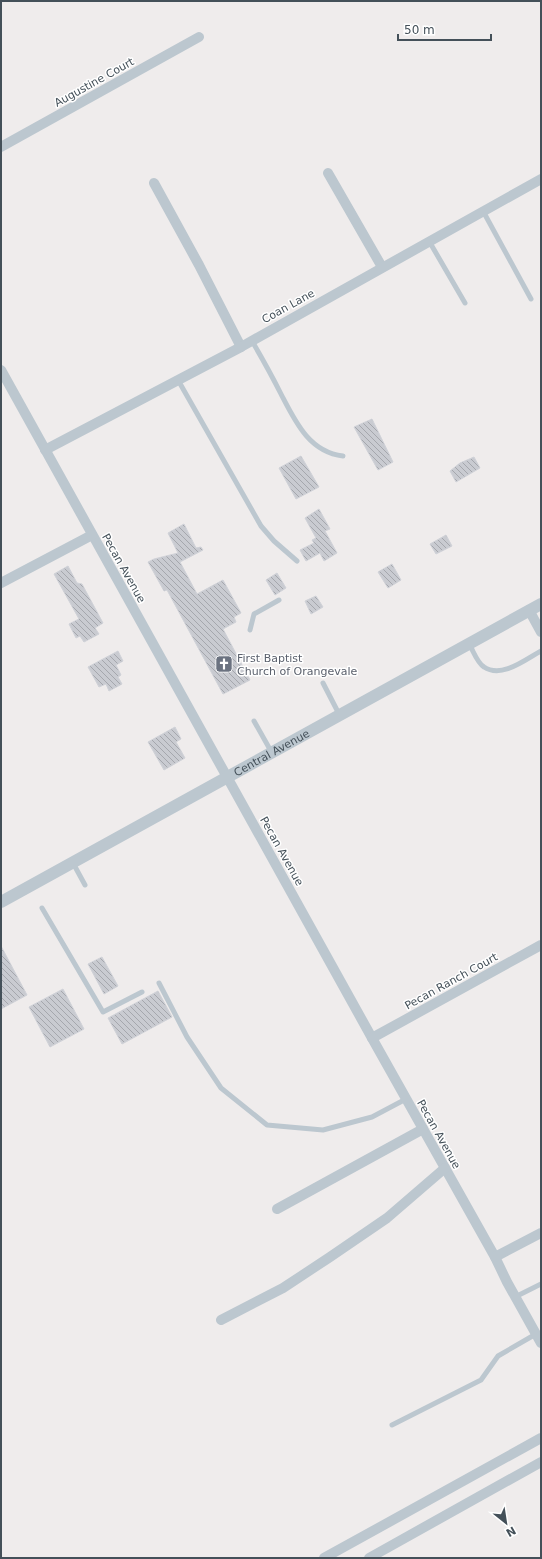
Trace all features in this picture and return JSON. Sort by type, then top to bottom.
[{"type":"street","name":"Augustine Court","points":[[1,147],[199,37]]},
{"type":"street","points":[[328,173],[382,267]]},
{"type":"street","name":"Coan Lane","points":[[45,450],[241,347],[482,210],[541,179]]},
{"type":"street","points":[[154,183],[199,265],[241,347]]},
{"type":"street","name":"Pecan Avenue","points":[[3,377],[495,1257],[541,1344]]},
{"type":"street","points":[[1,584],[92,535]]},
{"type":"street","name":"Central Avenue","points":[[1,902],[541,604]]},
{"type":"street","points":[[529,610],[541,632]]},
{"type":"street","name":"Pecan Ranch Court","points":[[372,1038],[541,945]]},
{"type":"street","points":[[277,1209],[423,1129]]},
{"type":"street","points":[[221,1320],[284,1288],[330,1257],[387,1218],[445,1168]]},
{"type":"street","points":[[495,1257],[541,1233]]},
{"type":"street","points":[[324,1558],[541,1438]]},
{"type":"street","points":[[369,1558],[541,1462]]},
{"type":"lane","points":[[482,210],[531,299]]},
{"type":"lane","points":[[429,240],[465,303]]},
{"type":"lane","points":[[252,340],[292,416],[305,436],[318,447],[332,455],[343,456]]},
{"type":"lane","points":[[178,380],[261,526],[274,541],[297,561]]},
{"type":"lane","points":[[250,630],[254,614],[279,600]]},
{"type":"lane","points":[[469,644],[483,667],[492,670],[507,670],[541,651]]},
{"type":"lane","points":[[323,683],[340,715]]},
{"type":"lane","points":[[254,721],[272,753]]},
{"type":"lane","points":[[73,862],[85,885]]},
{"type":"lane","points":[[42,908],[102,1012],[142,992]]},
{"type":"lane","points":[[159,983],[186,1037],[221,1088],[268,1125],[323,1130],[372,1117],[406,1099]]},
{"type":"lane","points":[[515,1297],[541,1284]]},
{"type":"lane","points":[[392,1425],[481,1380],[498,1356],[536,1334]]},
{"type":"building","points":[[372,419],[393,462],[378,470],[354,427]]},
{"type":"building","points":[[301,456],[319,487],[296,499],[279,468]]},
{"type":"building","points":[[474,457],[480,468],[456,482],[450,471],[460,463]]},
{"type":"building","points":[[319,509],[330,529],[325,531],[337,553],[324,561],[320,553],[306,561],[300,550],[314,543],[312,540],[316,538],[305,518]]},
{"type":"building","points":[[184,524],[196,548],[201,547],[203,550],[180,562],[197,594],[223,580],[241,613],[234,617],[236,622],[223,629],[250,680],[223,694],[167,590],[164,591],[148,562],[178,553],[168,533]]},
{"type":"building","points":[[446,535],[452,546],[436,554],[430,544]]},
{"type":"building","points":[[392,564],[401,580],[388,588],[378,572]]},
{"type":"building","points":[[68,566],[77,583],[82,584],[103,623],[95,628],[99,634],[84,642],[80,636],[76,638],[69,624],[79,619],[54,574]]},
{"type":"building","points":[[277,573],[286,588],[275,595],[266,580]]},
{"type":"building","points":[[316,596],[323,607],[311,614],[305,601]]},
{"type":"building","points":[[118,651],[123,661],[116,665],[121,675],[118,677],[122,684],[109,691],[106,684],[99,687],[88,667]]},
{"type":"building","points":[[175,727],[181,739],[176,742],[185,758],[164,770],[148,742]]},
{"type":"building","points":[[1,946],[27,995],[1,1009]]},
{"type":"building","points":[[102,957],[118,986],[104,994],[88,964]]},
{"type":"building","points":[[63,989],[84,1029],[50,1047],[29,1007]]},
{"type":"building","points":[[158,991],[172,1017],[122,1044],[108,1018]]},
{"type":"place","name":"First Baptist Church of Orangevale","points":[[224,664]]}]
